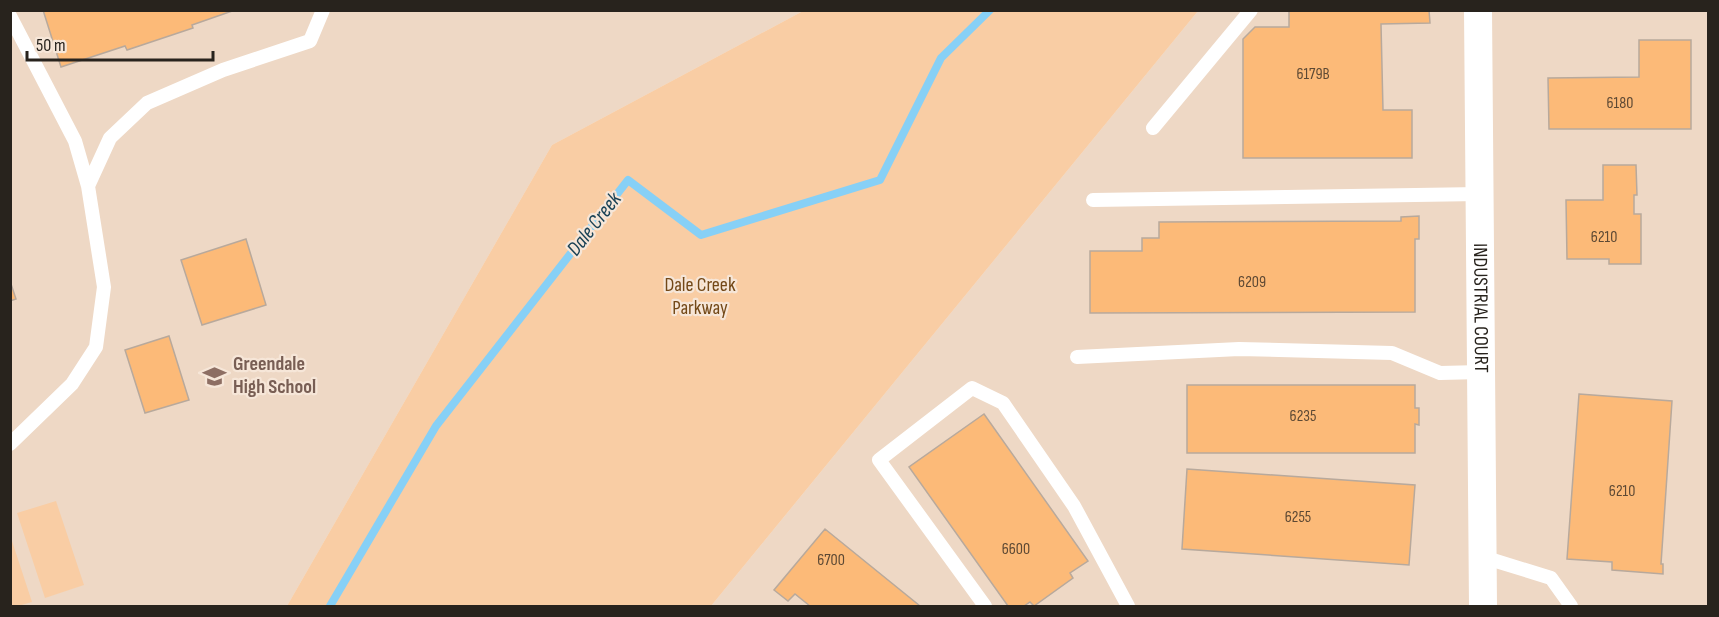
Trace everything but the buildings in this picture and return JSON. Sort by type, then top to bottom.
[{"type":"street","name":"INDUSTRIAL COURT","points":[[1478,10],[1484,606]]},
{"type":"lane","points":[[88,186],[110,138],[147,103],[223,70],[310,41],[323,10]]},
{"type":"lane","points":[[1153,128],[1251,10]]},
{"type":"lane","points":[[10,16],[75,141],[88,186],[104,287],[96,347],[72,384],[10,444]]},
{"type":"lane","points":[[1093,200],[1480,194]]},
{"type":"lane","points":[[1077,357],[1239,349],[1392,353],[1440,373],[1481,372]]},
{"type":"lane","points":[[985,606],[879,460],[972,388],[1003,403],[1074,506],[1128,606]]},
{"type":"lane","points":[[1483,557],[1551,579],[1571,606]]},
{"type":"shaded area","name":"Greendale High School","points":[[10,11],[803,11],[552,145],[287,606],[11,606]]},
{"type":"shaded area","points":[[1198,11],[1708,11],[1707,606],[711,606]]},
{"type":"green space","name":"Dale Creek Parkway","points":[[803,11],[1198,11],[711,606],[287,606],[552,145]]},
{"type":"green space","points":[[56,501],[84,585],[45,598],[17,513]]},
{"type":"green space","points":[[11,538],[32,602],[18,606],[11,606]]},
{"type":"waterway","name":"Dale Creek","points":[[330,606],[436,426],[628,180],[701,235],[880,180],[941,58],[990,10]]},
{"type":"place","name":"Greendale High School","points":[[215,376]]}]
